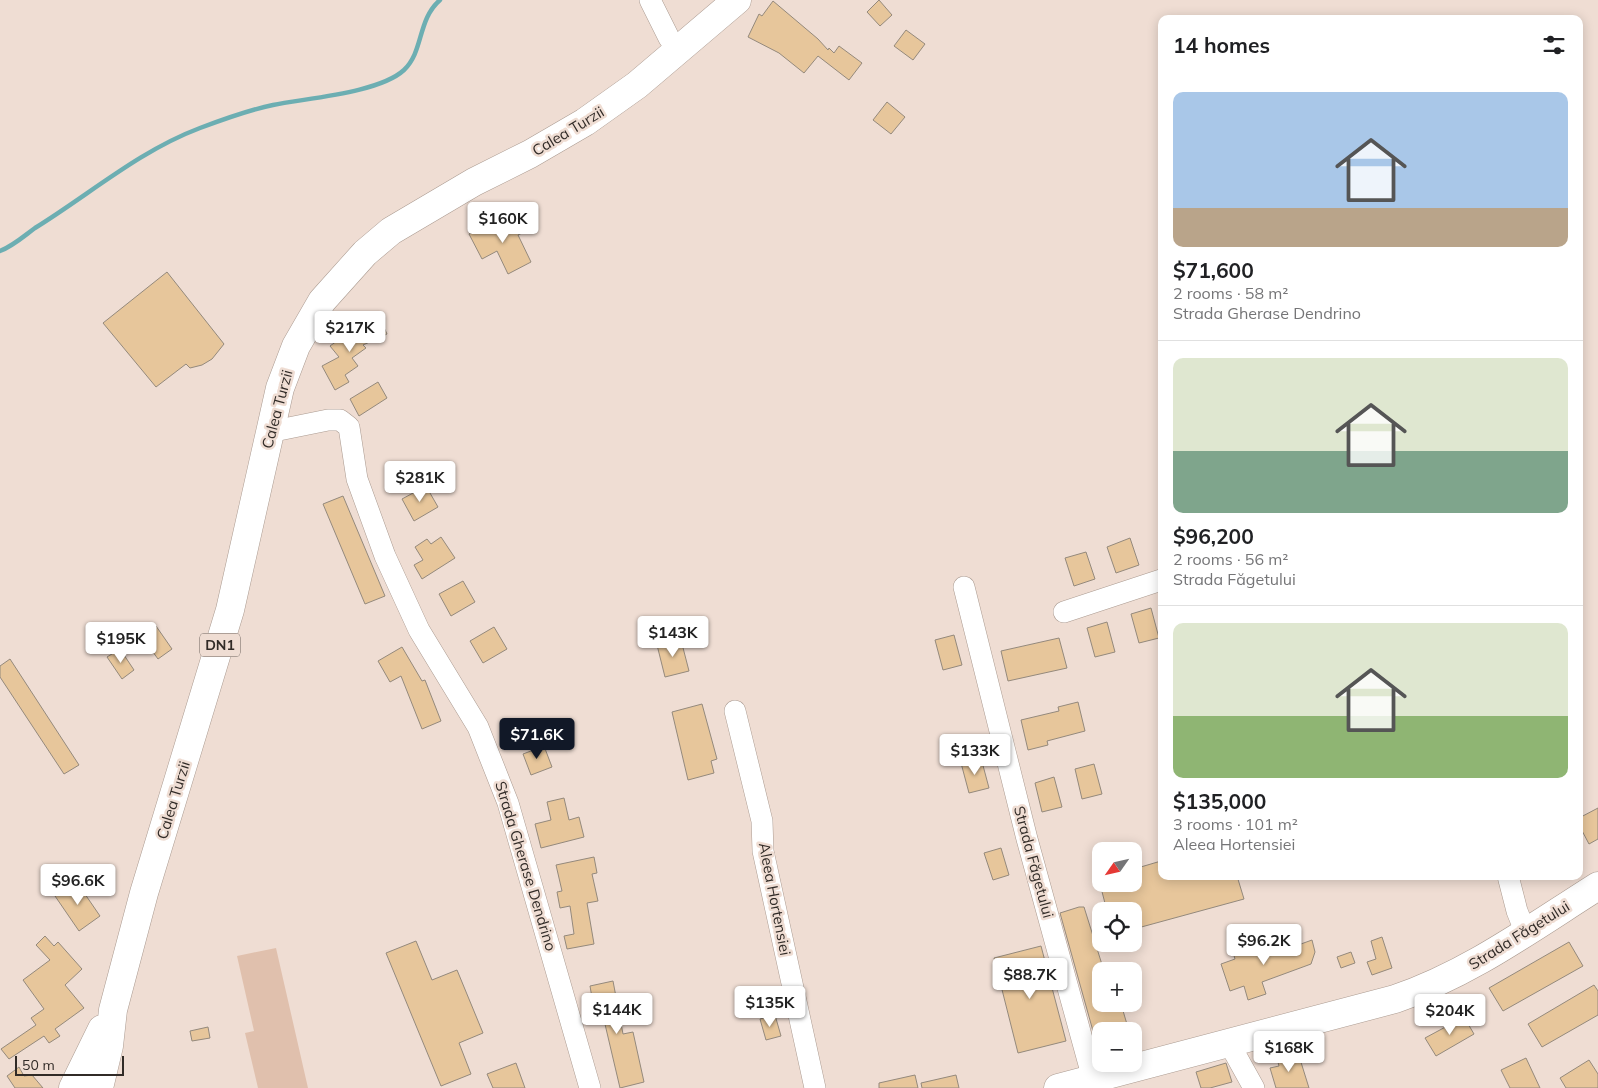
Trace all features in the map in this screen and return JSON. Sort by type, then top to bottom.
[{"type":"main road","name":"Calea Turzii","points":[[99,1088],[109,1046],[113,1010],[144,894],[230,610],[280,388],[296,346],[322,301],[365,253],[420,212],[530,154],[585,122],[638,85],[733,2]]},
{"type":"main road","name":"Strada Făgetului","points":[[1058,1088],[1230,1043],[1429,987],[1467,968],[1598,886]]},
{"type":"main road","name":"Calea Turzii","points":[[73,1088],[113,1010]]},
{"type":"street","points":[[650,0],[669,38],[678,50]]},
{"type":"street","name":"Strada Gherase Dendrino","points":[[270,432],[328,420],[340,420],[349,427],[357,479],[385,556],[418,630],[478,727],[508,803],[590,1088]]},
{"type":"street","points":[[1064,612],[1158,581]]},
{"type":"street","name":"Strada Făgetului","points":[[964,587],[1027,839],[1093,1078]]},
{"type":"street","name":"Aleea Hortensiei","points":[[735,711],[762,821],[764,851],[815,1088]]},
{"type":"street","points":[[1509,880],[1526,931]]},
{"type":"street","points":[[1230,1043],[1254,1088]]},
{"type":"shaded area","points":[[276,948],[308,1088],[258,1088],[245,1033],[254,1031],[237,956]]},
{"type":"building","points":[[879,0],[892,15],[880,26],[867,12]]},
{"type":"building","points":[[773,1],[818,39],[828,50],[829,48],[834,53],[839,46],[862,63],[849,80],[818,56],[804,73],[779,53],[748,37],[759,14],[762,16]]},
{"type":"building","points":[[906,30],[925,44],[913,60],[894,46]]},
{"type":"building","points":[[887,102],[905,117],[891,134],[873,120]]},
{"type":"building","points":[[518,217],[526,231],[518,235],[531,262],[508,274],[497,251],[482,259],[469,234],[489,224],[492,231]]},
{"type":"building","points":[[167,272],[224,344],[212,359],[202,365],[190,368],[186,364],[156,387],[103,323]]},
{"type":"building","points":[[381,321],[387,334],[363,345],[366,348],[352,358],[358,366],[345,375],[349,382],[335,390],[322,366],[339,357],[330,346],[352,330],[355,333]]},
{"type":"building","points":[[378,382],[387,398],[359,416],[350,399]]},
{"type":"building","points":[[426,486],[438,507],[414,521],[402,499]]},
{"type":"building","points":[[343,496],[385,596],[365,604],[323,504]]},
{"type":"building","points":[[441,537],[455,558],[422,579],[414,565],[423,560],[415,547],[427,539],[431,544]]},
{"type":"building","points":[[1130,538],[1139,565],[1116,573],[1107,547]]},
{"type":"building","points":[[1086,552],[1095,579],[1074,586],[1065,558]]},
{"type":"building","points":[[463,581],[475,602],[451,616],[439,594]]},
{"type":"building","points":[[1151,608],[1158,638],[1139,643],[1131,614]]},
{"type":"building","points":[[1107,622],[1115,652],[1095,657],[1087,628]]},
{"type":"building","points":[[156,626],[172,649],[158,659],[142,637]]},
{"type":"building","points":[[494,627],[507,649],[483,663],[470,641]]},
{"type":"building","points":[[954,635],[962,665],[943,670],[935,640]]},
{"type":"building","points":[[1059,638],[1067,668],[1008,681],[1001,651]]},
{"type":"building","points":[[681,640],[689,671],[665,677],[657,645]]},
{"type":"building","points":[[402,647],[422,681],[425,680],[441,721],[422,729],[401,676],[390,682],[378,661]]},
{"type":"building","points":[[120,649],[134,670],[122,679],[107,657]]},
{"type":"building","points":[[10,659],[79,765],[64,774],[0,677],[0,666]]},
{"type":"building","points":[[1078,702],[1085,731],[1047,741],[1048,745],[1028,750],[1021,720],[1059,711],[1058,707]]},
{"type":"building","points":[[702,704],[717,759],[711,761],[714,773],[688,780],[672,712]]},
{"type":"building","points":[[544,746],[552,767],[531,775],[523,754]]},
{"type":"building","points":[[981,758],[989,788],[969,793],[961,763]]},
{"type":"building","points":[[1094,764],[1102,794],[1082,799],[1075,769]]},
{"type":"building","points":[[1054,777],[1062,807],[1042,812],[1035,783]]},
{"type":"building","points":[[564,798],[569,820],[579,817],[584,837],[541,848],[535,824],[551,820],[547,802]]},
{"type":"building","points":[[1598,808],[1598,839],[1589,844],[1583,833],[1583,816]]},
{"type":"building","points":[[1001,848],[1009,875],[993,880],[984,853]]},
{"type":"building","points":[[594,857],[597,873],[592,874],[598,901],[587,903],[594,944],[567,949],[564,936],[574,934],[570,906],[560,908],[557,892],[562,891],[556,865]]},
{"type":"building","points":[[1158,862],[1158,880],[1238,880],[1244,899],[1142,927],[1142,902],[1105,902],[1102,892],[1142,892],[1142,867]]},
{"type":"building","points":[[76,881],[100,916],[79,931],[55,896]]},
{"type":"building","points":[[1084,907],[1092,933],[1092,952],[1098,952],[1101,962],[1092,962],[1092,1012],[1123,1012],[1126,1022],[1092,1022],[1092,1027],[1060,913]]},
{"type":"building","points":[[45,936],[54,946],[58,942],[82,969],[65,985],[84,1008],[55,1029],[60,1036],[49,1043],[44,1036],[9,1059],[1,1049],[36,1025],[31,1018],[44,1009],[23,980],[50,960],[36,945]]},
{"type":"building","points":[[1382,937],[1392,968],[1372,975],[1367,962],[1376,959],[1371,941]]},
{"type":"building","points":[[1312,940],[1315,952],[1311,964],[1262,982],[1266,994],[1248,1000],[1244,986],[1230,991],[1221,964],[1235,959],[1232,949],[1251,943],[1253,950],[1262,947],[1265,957]]},
{"type":"building","points":[[416,941],[432,980],[457,970],[483,1033],[459,1043],[471,1074],[441,1086],[386,953]]},
{"type":"building","points":[[1569,942],[1583,966],[1503,1011],[1489,988]]},
{"type":"building","points":[[1041,946],[1066,1041],[1018,1053],[994,958]]},
{"type":"building","points":[[1351,952],[1355,963],[1341,968],[1337,957]]},
{"type":"building","points":[[613,981],[623,1034],[633,1032],[644,1082],[620,1088],[604,1020],[596,1021],[590,986]]},
{"type":"building","points":[[1594,985],[1598,991],[1598,1015],[1542,1047],[1528,1024]]},
{"type":"building","points":[[775,1015],[781,1036],[766,1040],[760,1019]]},
{"type":"building","points":[[1464,1017],[1474,1034],[1436,1056],[1425,1038]]},
{"type":"building","points":[[208,1027],[210,1038],[192,1041],[190,1031]]},
{"type":"building","points":[[1291,1051],[1294,1061],[1300,1059],[1309,1088],[1276,1088],[1270,1068],[1279,1066],[1276,1055]]},
{"type":"building","points":[[1526,1058],[1540,1088],[1510,1088],[1501,1070]]},
{"type":"building","points":[[1589,1060],[1598,1074],[1598,1088],[1566,1088],[1560,1078]]},
{"type":"building","points":[[516,1063],[525,1088],[493,1088],[487,1074]]},
{"type":"building","points":[[1226,1063],[1232,1082],[1210,1088],[1201,1088],[1196,1072]]},
{"type":"building","points":[[19,1067],[24,1076],[32,1075],[43,1088],[15,1088],[7,1076]]},
{"type":"building","points":[[915,1075],[918,1088],[879,1088],[879,1083]]},
{"type":"building","points":[[956,1075],[959,1088],[922,1088],[921,1083]]},
{"type":"waterway","points":[[0,251],[14,244],[135,161],[200,128],[254,109],[342,94],[393,78],[404,70],[415,54],[427,17],[440,0]]}]
